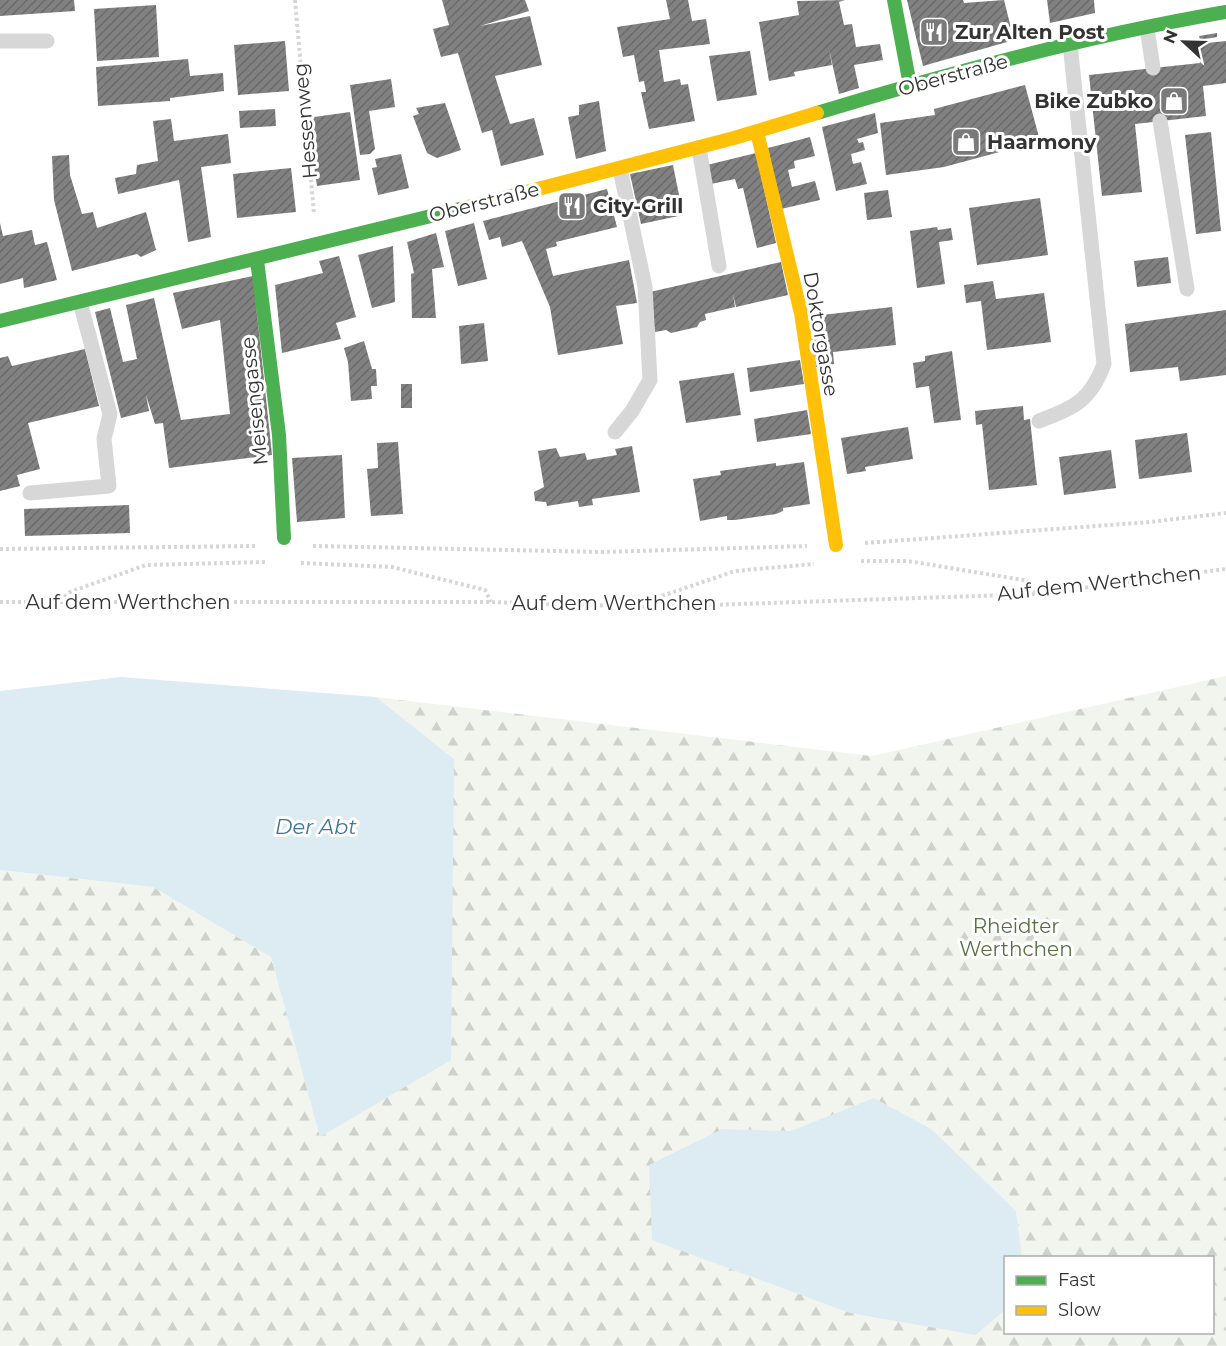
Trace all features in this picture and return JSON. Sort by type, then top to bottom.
[{"type":"street","points":[[894,0],[910,85]]},
{"type":"street","name":"Oberstraße","points":[[0,321],[257,260],[316,243],[620,169],[757,132],[910,85],[1070,44],[1226,12]]},
{"type":"street","name":"Doktorgasse","points":[[757,132],[801,313],[836,545]]},
{"type":"street","name":"Meisengasse","points":[[257,260],[279,435],[284,542]]},
{"type":"lane","points":[[1148,28],[1153,68]]},
{"type":"lane","points":[[0,41],[46,41]]},
{"type":"lane","points":[[1039,422],[1075,406],[1090,394],[1104,364],[1070,44]]},
{"type":"lane","points":[[1160,121],[1187,289]]},
{"type":"lane","points":[[699,147],[719,266]]},
{"type":"lane","points":[[615,432],[632,411],[650,380],[645,287],[620,169]]},
{"type":"lane","points":[[30,493],[109,486],[104,439],[110,414],[80,302]]},
{"type":"path","name":"Hessenweg","points":[[295,0],[316,243]]},
{"type":"path","points":[[0,549],[284,542],[602,552],[836,545],[1150,522],[1226,513]]},
{"type":"path","points":[[284,542],[284,561]]},
{"type":"path","points":[[836,545],[837,562]]},
{"type":"path","points":[[60,601],[70,592],[146,565],[284,561],[392,567],[485,590],[491,602]]},
{"type":"path","points":[[650,607],[653,599],[735,571],[837,562],[908,561],[1029,581],[1037,594]]},
{"type":"path","name":"Auf dem Werthchen","points":[[0,602],[491,602],[650,607],[1037,594],[1226,569]]},
{"type":"green space","name":"Rheidter Werthchen","points":[[1226,676],[1226,1346],[0,1346],[0,870],[153,887],[271,957],[320,1136],[454,759],[376,697],[872,756]],"holes":[[[722,1129],[791,1131],[1016,1211],[1022,1256],[1214,1256],[1214,1334],[1004,1334],[1004,1311],[976,1335]]]},
{"type":"water","name":"Der Abt","points":[[121,677],[376,697],[454,759],[451,1060],[320,1137],[271,957],[153,887],[0,870],[0,691]]},
{"type":"water","points":[[874,1098],[931,1129],[1016,1211],[1022,1256],[1004,1256],[1004,1311],[976,1335],[850,1313],[652,1240],[649,1165],[722,1129],[791,1131]]},
{"type":"building","points":[[0,0],[74,0],[75,11],[0,16]]},
{"type":"building","points":[[442,0],[525,0],[529,11],[480,26],[530,16],[542,65],[495,76],[510,124],[534,118],[544,155],[501,166],[492,130],[482,133],[458,53],[441,57],[433,29],[449,25]]},
{"type":"building","points":[[666,0],[688,0],[692,21],[706,19],[710,44],[659,50],[664,82],[680,79],[681,85],[688,84],[695,121],[649,129],[641,92],[646,92],[644,81],[639,82],[634,55],[623,57],[617,27],[670,19]]},
{"type":"building","points":[[845,0],[839,2],[844,25],[852,24],[856,47],[880,44],[883,60],[854,65],[859,88],[839,94],[829,49],[832,65],[794,72],[795,76],[769,81],[759,22],[799,15],[797,1]]},
{"type":"building","points":[[907,0],[963,0],[964,3],[1004,0],[1014,40],[923,66]]},
{"type":"building","points":[[1047,0],[1094,0],[1095,13],[1050,23]]},
{"type":"building","points":[[156,5],[159,57],[97,61],[94,9]]},
{"type":"building","points":[[1217,33],[1217,37],[1200,40],[1199,36]]},
{"type":"building","points":[[285,41],[289,91],[238,95],[234,45]]},
{"type":"building","points":[[1226,41],[1226,83],[1203,86],[1206,116],[1135,124],[1142,192],[1102,196],[1089,75],[1200,63],[1198,44]]},
{"type":"building","points":[[750,51],[757,95],[717,101],[709,56]]},
{"type":"building","points":[[188,59],[190,76],[223,73],[224,91],[170,98],[170,101],[98,106],[96,67]]},
{"type":"building","points":[[391,79],[395,107],[369,111],[375,149],[370,154],[360,155],[350,85]]},
{"type":"building","points":[[1025,85],[1040,141],[944,167],[886,175],[880,123],[935,115],[934,109]]},
{"type":"building","points":[[599,101],[606,151],[576,159],[568,117],[579,115],[579,105]]},
{"type":"building","points":[[445,103],[461,150],[437,158],[427,153],[413,116],[419,114],[416,108]]},
{"type":"building","points":[[275,109],[276,126],[240,128],[239,111]]},
{"type":"building","points":[[350,112],[360,180],[317,186],[307,118]]},
{"type":"building","points":[[875,113],[878,133],[857,139],[859,143],[863,142],[865,150],[851,154],[853,164],[861,162],[867,184],[836,191],[822,127]]},
{"type":"building","points":[[171,119],[174,141],[228,134],[231,163],[201,167],[211,237],[188,242],[179,180],[118,194],[115,178],[136,174],[137,165],[158,161],[153,121]]},
{"type":"building","points":[[1211,132],[1221,231],[1196,234],[1185,135]]},
{"type":"building","points":[[810,137],[815,156],[794,161],[795,168],[788,170],[792,187],[815,181],[820,200],[781,209],[768,148]]},
{"type":"building","points":[[756,153],[776,243],[757,248],[743,188],[738,189],[735,179],[711,184],[707,165]]},
{"type":"building","points":[[401,154],[409,188],[378,195],[372,168],[377,167],[375,159]]},
{"type":"building","points":[[69,155],[70,175],[82,214],[93,212],[97,228],[146,212],[156,250],[141,257],[137,254],[72,271],[54,200],[52,156]]},
{"type":"building","points":[[673,165],[683,215],[641,224],[630,174]]},
{"type":"building","points":[[291,168],[296,212],[237,218],[233,174]]},
{"type":"building","points":[[607,189],[617,227],[556,242],[557,246],[546,249],[553,276],[629,260],[637,303],[616,306],[623,344],[558,355],[550,307],[522,241],[502,247],[500,237],[489,240],[483,221]]},
{"type":"building","points":[[888,190],[892,217],[867,220],[864,193]]},
{"type":"building","points":[[1040,198],[1048,255],[977,265],[969,208]]},
{"type":"building","points":[[0,223],[3,236],[32,230],[35,245],[47,242],[57,280],[24,288],[23,278],[0,284]]},
{"type":"building","points":[[474,223],[487,279],[458,286],[445,231]]},
{"type":"building","points":[[937,227],[938,230],[951,228],[953,240],[939,242],[945,284],[917,288],[910,231]]},
{"type":"building","points":[[436,233],[444,267],[432,269],[436,318],[412,318],[411,274],[414,273],[407,242]]},
{"type":"building","points":[[393,246],[395,302],[372,308],[358,255]]},
{"type":"building","points":[[339,256],[356,317],[336,323],[341,339],[282,353],[275,285],[323,273],[319,261]]},
{"type":"building","points":[[1168,257],[1171,283],[1137,287],[1134,261]]},
{"type":"building","points":[[781,262],[788,295],[736,307],[733,294],[735,307],[705,314],[706,320],[700,322],[697,327],[671,333],[666,330],[655,332],[650,292]]},
{"type":"building","points":[[253,276],[272,455],[169,468],[163,423],[155,424],[146,395],[149,411],[121,418],[95,312],[110,308],[123,362],[137,359],[126,305],[154,298],[181,420],[230,414],[220,320],[182,329],[173,293]]},
{"type":"building","points":[[993,281],[996,299],[1044,293],[1051,342],[987,350],[981,301],[966,303],[964,285]]},
{"type":"building","points":[[892,307],[896,345],[833,352],[834,364],[816,367],[812,339],[825,338],[822,315]]},
{"type":"building","points":[[1226,310],[1226,375],[1180,381],[1178,367],[1130,372],[1125,324]]},
{"type":"building","points":[[484,323],[488,361],[461,364],[459,326]]},
{"type":"building","points":[[364,341],[372,369],[376,369],[377,386],[371,386],[372,399],[351,401],[348,362],[344,348]]},
{"type":"building","points":[[85,349],[99,406],[28,423],[40,469],[17,475],[20,486],[0,491],[0,358],[8,356],[12,366]]},
{"type":"building","points":[[952,351],[961,420],[934,423],[929,386],[916,388],[913,363],[925,361],[925,356]]},
{"type":"building","points":[[800,360],[804,384],[750,392],[747,368]]},
{"type":"building","points":[[734,373],[741,415],[686,423],[679,381]]},
{"type":"building","points":[[401,384],[412,384],[412,408],[401,408]]},
{"type":"building","points":[[1023,406],[1024,420],[1030,419],[1037,485],[989,490],[982,424],[976,425],[975,411]]},
{"type":"building","points":[[807,410],[811,434],[757,442],[754,419]]},
{"type":"building","points":[[908,427],[913,459],[865,467],[866,471],[847,474],[841,438]]},
{"type":"building","points":[[1187,433],[1192,472],[1139,479],[1135,440]]},
{"type":"building","points":[[398,442],[403,514],[371,516],[367,469],[378,468],[377,443]]},
{"type":"building","points":[[632,446],[640,492],[592,499],[593,505],[579,507],[578,501],[547,506],[546,502],[535,501],[534,492],[544,487],[538,451],[556,448],[560,457],[585,453],[587,460],[617,455],[615,449]]},
{"type":"building","points":[[1111,450],[1116,488],[1064,495],[1059,457]]},
{"type":"building","points":[[342,455],[345,518],[297,522],[292,458]]},
{"type":"building","points":[[804,462],[810,504],[783,508],[783,511],[776,514],[735,520],[727,520],[727,516],[700,521],[693,479],[721,475],[720,471],[776,463],[776,466]]},
{"type":"building","points":[[129,505],[130,533],[25,536],[24,509]]},
{"type":"traffic: fast","points":[[894,0],[910,85]]},
{"type":"traffic: fast","points":[[817,113],[1020,56],[1122,32],[1226,12]]},
{"type":"traffic: fast","points":[[0,321],[472,206]]},
{"type":"traffic: fast","points":[[257,260],[279,435],[284,538]]},
{"type":"traffic: slow","points":[[472,206],[734,138],[817,113]]},
{"type":"traffic: slow","points":[[757,132],[801,313],[836,545]]},
{"type":"place","name":"Zur Alten Post","points":[[934,32]]},
{"type":"place","name":"Bike Zubko","points":[[1174,101]]},
{"type":"place","name":"Haarmony","points":[[966,142]]},
{"type":"place","name":"City-Grill","points":[[572,206]]}]
